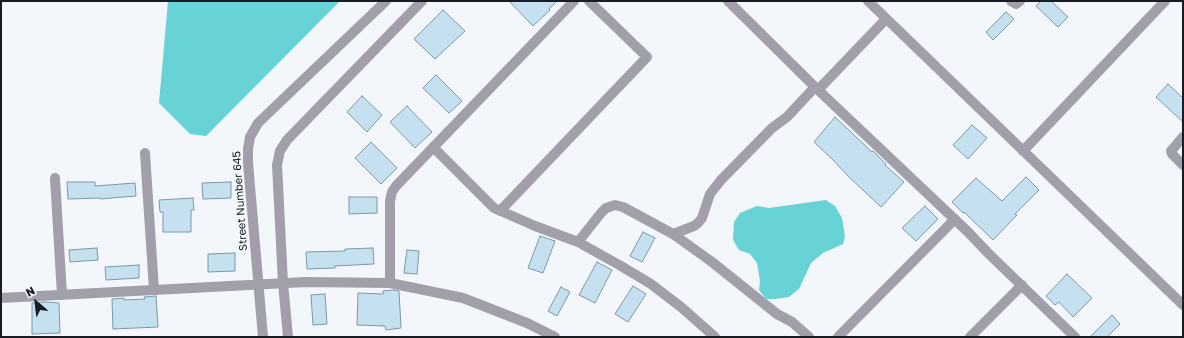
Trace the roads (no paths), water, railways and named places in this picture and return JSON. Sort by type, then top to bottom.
[{"type":"street","name":"Street Number 645","points":[[288,337],[270,284],[248,163],[250,137],[258,123],[386,1]]},
{"type":"street","name":"Street Number 645","points":[[263,337],[270,284],[277,165],[280,150],[286,140],[422,1]]},
{"type":"street","points":[[390,284],[390,201],[392,192],[433,147],[574,1]]},
{"type":"street","points":[[500,211],[647,57],[589,1]]},
{"type":"street","points":[[728,1],[817,89],[955,219],[1075,337]]},
{"type":"street","points":[[868,1],[1183,305]]},
{"type":"street","points":[[1011,1],[1016,4],[1020,1]]},
{"type":"street","points":[[1023,151],[1165,1]]},
{"type":"street","points":[[673,234],[698,223],[702,218],[710,194],[721,180],[772,128],[817,89],[886,19]]},
{"type":"street","points":[[1183,137],[1171,149],[1172,154],[1183,165]]},
{"type":"street","points":[[433,147],[494,208],[535,226],[578,242],[614,262],[651,284],[712,336]]},
{"type":"street","points":[[145,153],[154,290]]},
{"type":"street","points":[[55,178],[62,295]]},
{"type":"street","points":[[578,242],[606,208],[615,205],[623,206],[673,234],[712,262],[776,314],[792,322],[809,337]]},
{"type":"street","points":[[838,337],[955,219]]},
{"type":"street","points":[[1,298],[306,282],[390,284],[463,298],[527,323],[555,337]]},
{"type":"street","points":[[970,337],[1022,285]]},
{"type":"water","points":[[168,1],[340,1],[206,136],[190,134],[159,103]]},
{"type":"water","points":[[826,200],[835,206],[842,218],[845,236],[843,244],[823,253],[811,263],[799,289],[789,297],[766,299],[759,290],[760,281],[757,263],[750,254],[739,250],[733,240],[734,222],[740,213],[757,206],[769,208]]}]
